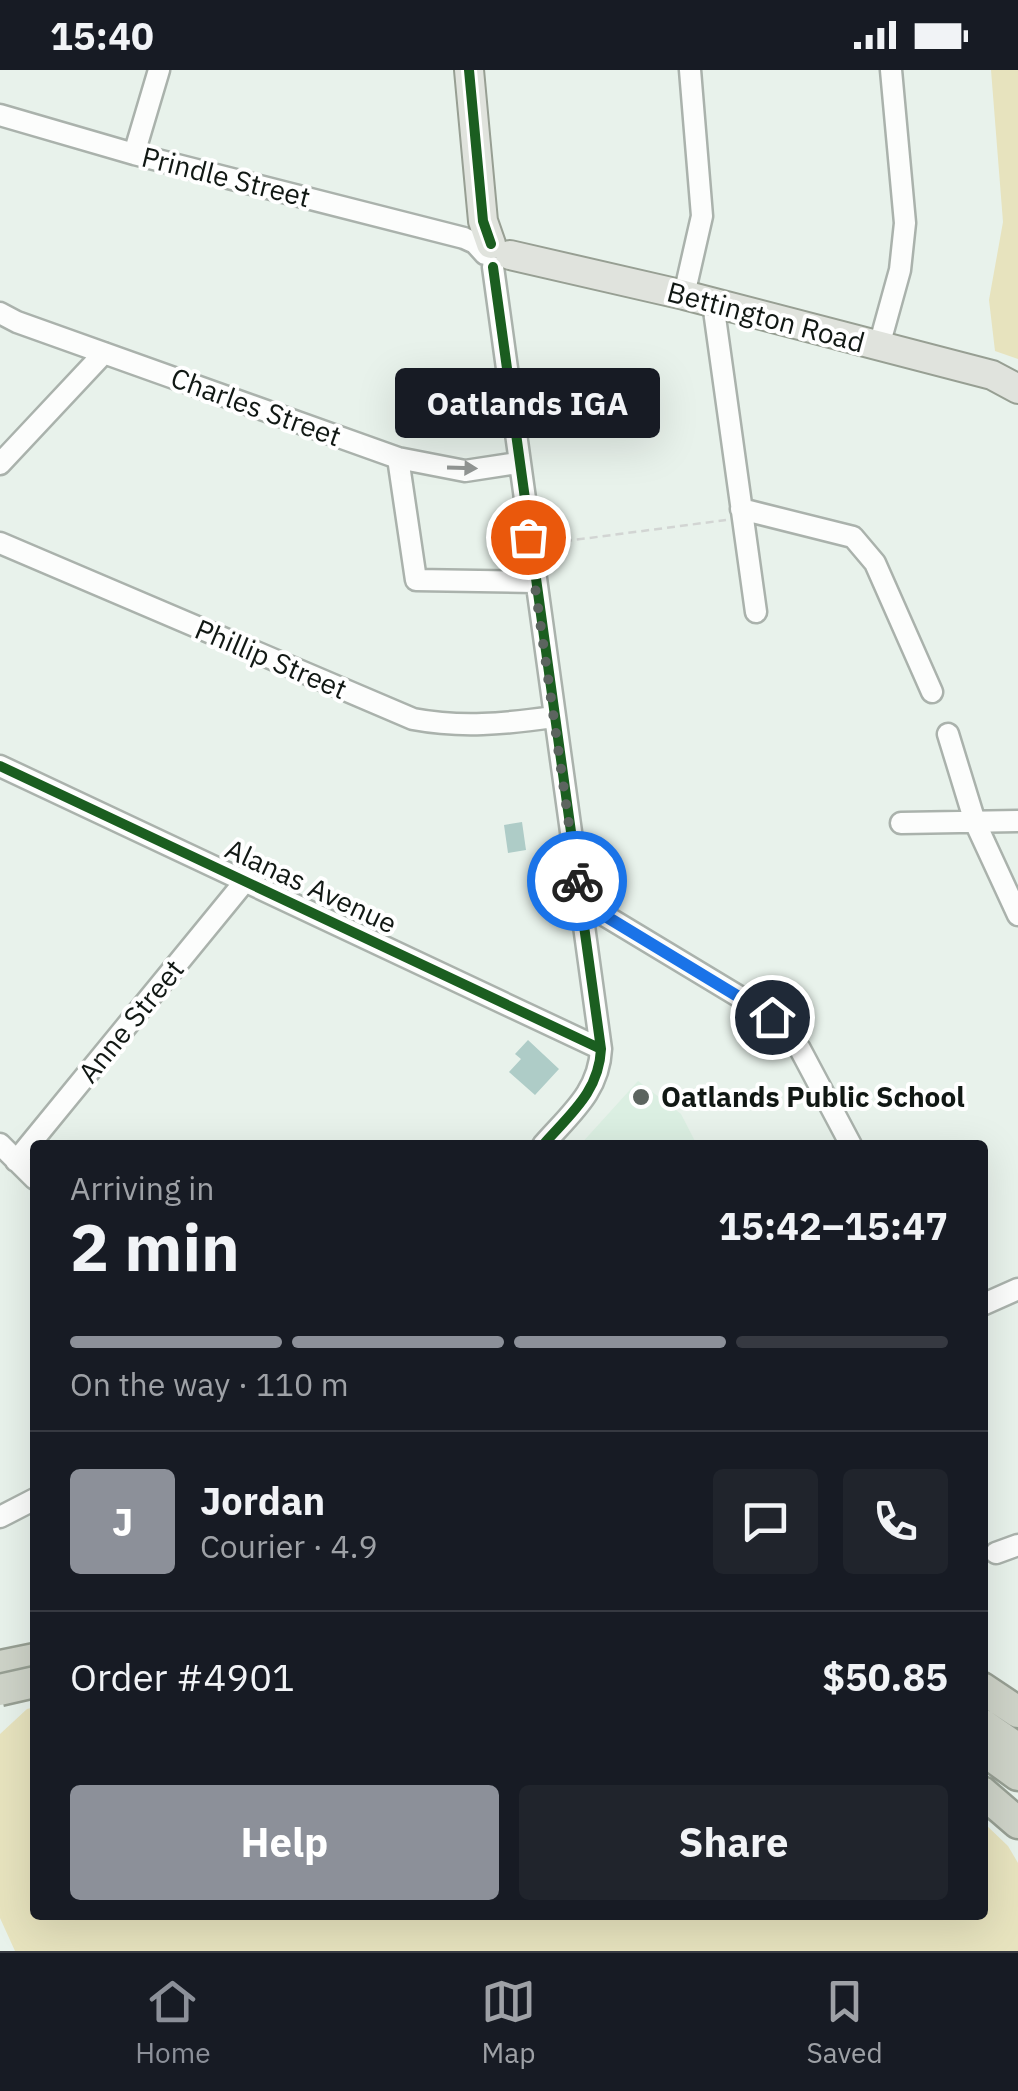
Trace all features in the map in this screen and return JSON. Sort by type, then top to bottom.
[{"type":"highway","points":[[1,1698],[23,1667]]},
{"type":"highway","points":[[988,1692],[1018,1712]]},
{"type":"highway","points":[[988,1728],[1018,1749]]},
{"type":"highway","points":[[988,1754],[1018,1775]]},
{"type":"highway","points":[[988,1797],[1018,1824]]},
{"type":"main road","points":[[470,70],[485,230],[495,255]]},
{"type":"main road","name":"Bettington Road","points":[[495,255],[684,294],[992,375],[1018,389]]},
{"type":"street","points":[[134,154],[159,70]]},
{"type":"street","points":[[684,294],[702,216],[690,70]]},
{"type":"street","points":[[879,346],[905,236],[890,70]]},
{"type":"street","name":"Prindle Street","points":[[0,115],[134,154],[452,235],[495,255]]},
{"type":"street","points":[[452,235],[470,223],[482,203]]},
{"type":"street","points":[[495,255],[518,464],[602,1049],[595,1084],[547,1140]]},
{"type":"street","points":[[713,304],[734,514],[756,612]]},
{"type":"street","name":"Charles Street","points":[[0,313],[398,458],[466,471],[518,464]]},
{"type":"street","points":[[0,464],[104,352]]},
{"type":"street","points":[[398,458],[416,580],[534,582]]},
{"type":"street","points":[[734,514],[853,538],[866,549],[932,692]]},
{"type":"street","name":"Phillip Street","points":[[0,544],[412,719],[449,726],[484,726],[553,717]]},
{"type":"street","points":[[948,734],[975,822],[1018,915]]},
{"type":"street","name":"Alanas Avenue","points":[[0,766],[602,1049]]},
{"type":"street","points":[[901,823],[1018,821]]},
{"type":"street","name":"Anne Street","points":[[33,1140],[246,880]]},
{"type":"street","points":[[579,900],[772,1017],[800,1049],[848,1140]]},
{"type":"street","points":[[0,1144],[30,1174]]},
{"type":"street","name":"Anne Street","points":[[16,1161],[30,1144]]},
{"type":"street","points":[[988,1303],[1018,1289]]},
{"type":"street","points":[[0,1518],[30,1502]]},
{"type":"street","points":[[996,1553],[1018,1545]]},
{"type":"path","points":[[551,542],[734,514]]},
{"type":"shaded area","points":[[991,70],[1018,70],[1018,359],[995,351],[989,300],[1003,222]]},
{"type":"shaded area","name":"Oatlands Public School","points":[[638,1081],[681,1114],[694,1140],[585,1140]]},
{"type":"shaded area","points":[[30,1708],[30,1920],[988,1920],[988,1827],[1008,1846],[1018,1863],[1018,1951],[15,1951],[0,1918],[0,1734]]},
{"type":"building","points":[[522,822],[526,850],[508,853],[504,825]]},
{"type":"building","points":[[528,1040],[559,1069],[535,1095],[509,1072],[521,1059],[515,1054]]},
{"type":"cycle path","points":[[469,70],[483,221],[491,244]]},
{"type":"cycle path","points":[[493,267],[601,1049],[589,1090],[548,1140]]},
{"type":"cycle path","points":[[0,766],[601,1049]]},
{"type":"way so far","points":[[528,537],[577,881]]},
{"type":"place","name":"Oatlands IGA","points":[[528,537]]},
{"type":"place","name":"Oatlands Public School","points":[[641,1097]]},
{"type":"route","points":[[577,881],[579,900],[772,1017]]}]
